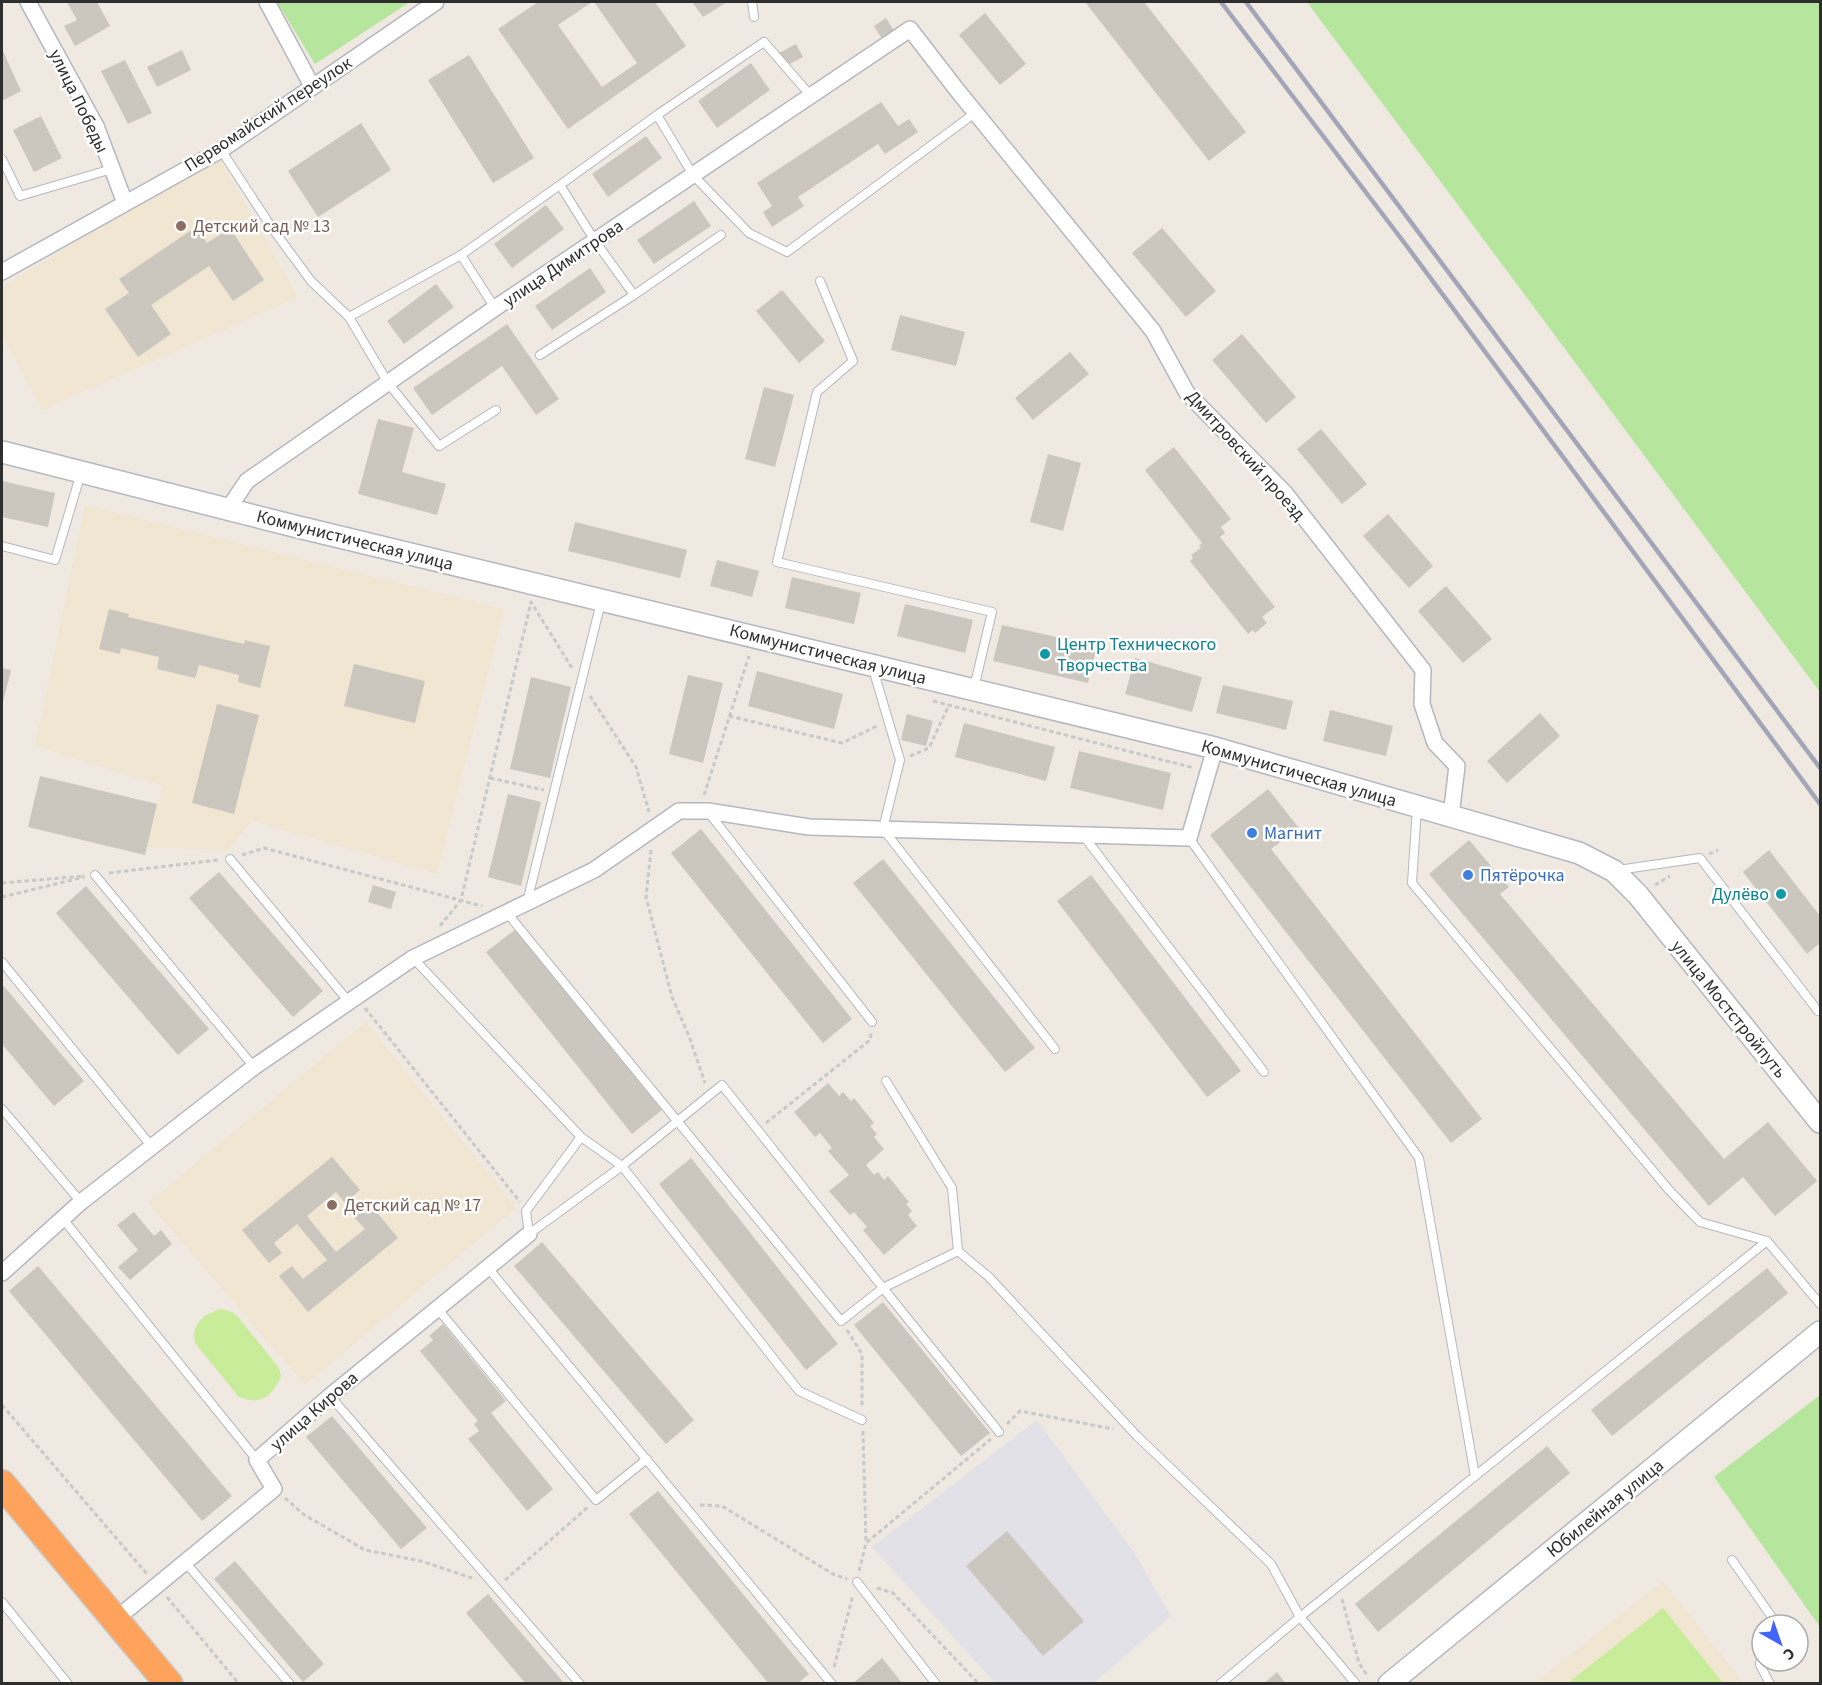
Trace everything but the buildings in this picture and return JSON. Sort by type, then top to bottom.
[{"type":"highway","points":[[2,1484],[170,1683]]},
{"type":"street","name":"улица Победы","points":[[28,2],[96,126],[125,203]]},
{"type":"street","points":[[267,2],[312,86]]},
{"type":"street","name":"Первомайский переулок","points":[[2,272],[221,150],[436,2]]},
{"type":"street","name":"улица Димитрова","points":[[228,509],[247,481],[495,308],[910,29]]},
{"type":"street","name":"Дмитровский проезд","points":[[910,29],[975,113],[1153,331],[1188,393],[1285,493],[1423,670],[1422,704],[1435,742],[1457,766],[1451,816]]},
{"type":"street","name":"Коммунистическая улица","points":[[2,452],[1215,748],[1579,853],[1614,871],[1638,895]]},
{"type":"street","points":[[2,1273],[81,1202],[254,1067],[356,1004],[413,958],[594,870],[679,811],[703,811],[810,826],[1189,838],[1215,748]]},
{"type":"street","name":"улица Мостстройпуть","points":[[1638,895],[1821,1122]]},
{"type":"street","name":"улица Кирова","points":[[274,1488],[257,1460],[330,1395],[529,1234]]},
{"type":"street","name":"Юбилейная улица","points":[[1389,1683],[1821,1332]]},
{"type":"street","points":[[116,1619],[274,1488]]},
{"type":"lane","points":[[752,2],[754,17]]},
{"type":"lane","points":[[349,317],[460,255],[764,42],[811,96]]},
{"type":"lane","points":[[657,115],[693,175],[749,232],[787,252],[975,113]]},
{"type":"lane","points":[[221,150],[272,228],[311,281],[349,317],[388,383],[439,446],[496,410]]},
{"type":"lane","points":[[2,159],[20,196],[112,169]]},
{"type":"lane","points":[[560,185],[595,241],[634,295]]},
{"type":"lane","points":[[540,355],[634,295],[721,235]]},
{"type":"lane","points":[[460,255],[495,308]]},
{"type":"lane","points":[[820,281],[853,361],[817,392],[777,562],[992,612],[966,688]]},
{"type":"lane","points":[[2,546],[55,560],[82,472]]},
{"type":"lane","points":[[527,903],[601,600]]},
{"type":"lane","points":[[873,665],[900,760],[883,829],[1055,1049]]},
{"type":"lane","points":[[1417,806],[1412,883],[1669,1190],[1700,1222],[1767,1241],[1821,1304]]},
{"type":"lane","points":[[703,811],[872,1022]]},
{"type":"lane","points":[[1083,835],[1264,1072]]},
{"type":"lane","points":[[1189,838],[1419,1158],[1475,1476]]},
{"type":"lane","points":[[1614,871],[1700,858],[1818,1011]]},
{"type":"lane","points":[[230,859],[356,1004]]},
{"type":"lane","points":[[95,875],[254,1067]]},
{"type":"lane","points":[[507,913],[841,1320],[883,1288],[958,1251]]},
{"type":"lane","points":[[413,958],[581,1137],[622,1166],[799,1391],[862,1420]]},
{"type":"lane","points":[[2,962],[153,1148]]},
{"type":"lane","points":[[886,1081],[952,1188],[958,1251],[989,1276],[1134,1433],[1271,1564],[1300,1617],[1356,1683]]},
{"type":"lane","points":[[581,1137],[526,1211],[529,1234],[622,1166],[722,1085],[999,1432]]},
{"type":"lane","points":[[2,1109],[81,1202]]},
{"type":"lane","points":[[63,1219],[257,1460]]},
{"type":"lane","points":[[1220,1683],[1767,1241]]},
{"type":"lane","points":[[488,1269],[831,1683]]},
{"type":"lane","points":[[437,1308],[596,1500],[647,1459]]},
{"type":"lane","points":[[330,1395],[580,1683]]},
{"type":"lane","points":[[1732,1560],[1769,1613]]},
{"type":"lane","points":[[185,1562],[290,1683]]},
{"type":"lane","points":[[857,1582],[936,1683]]},
{"type":"lane","points":[[2,1602],[68,1683]]},
{"type":"path","points":[[434,933],[461,900],[531,602],[636,767],[654,828],[646,897],[672,997],[689,1036],[709,1096]]},
{"type":"path","points":[[703,811],[729,716],[749,656],[758,658]]},
{"type":"path","points":[[900,760],[929,748],[949,706],[966,688]]},
{"type":"path","points":[[926,699],[1208,772]]},
{"type":"path","points":[[729,716],[842,743],[888,721]]},
{"type":"path","points":[[490,778],[554,792]]},
{"type":"path","points":[[2,883],[230,859],[264,848],[507,913]]},
{"type":"path","points":[[2,897],[95,875]]},
{"type":"path","points":[[356,1004],[526,1211]]},
{"type":"path","points":[[758,1130],[870,1040],[872,1022]]},
{"type":"path","points":[[2,1405],[238,1683]]},
{"type":"path","points":[[831,1683],[867,1543],[999,1432],[1020,1411],[1134,1433]]},
{"type":"path","points":[[274,1488],[303,1514],[365,1550],[422,1561],[497,1586],[596,1500]]},
{"type":"path","points":[[685,1504],[722,1506],[832,1574],[893,1593],[979,1683]]},
{"type":"path","points":[[1338,1586],[1359,1663],[1367,1677]]},
{"type":"shaded area","name":"Детский сад № 13","points":[[218,156],[298,297],[42,410],[2,335],[2,287]]},
{"type":"shaded area","points":[[85,505],[504,609],[437,874],[252,821],[228,850],[146,847],[163,786],[35,746]]},
{"type":"shaded area","name":"Детский сад № 17","points":[[366,1022],[516,1208],[305,1385],[148,1203]]},
{"type":"shaded area","points":[[1037,1420],[1133,1551],[1171,1616],[1094,1683],[995,1683],[872,1547]]},
{"type":"shaded area","points":[[1663,1581],[1743,1683],[1534,1684]]},
{"type":"green space","points":[[277,2],[410,2],[315,64]]},
{"type":"green space","points":[[1307,2],[1820,2],[1820,692]]},
{"type":"green space","points":[[221,1309],[232,1312],[239,1318],[279,1368],[281,1376],[278,1383],[264,1398],[252,1400],[238,1396],[195,1343],[195,1330],[200,1320]]},
{"type":"green space","points":[[1820,1395],[1820,1627],[1714,1477]]},
{"type":"green space","points":[[1663,1608],[1723,1683],[1568,1683]]},
{"type":"railway","points":[[1221,2],[1406,245],[1820,804]]},
{"type":"railway","points":[[1246,2],[1820,768]]},
{"type":"place","name":"Детский сад № 13","points":[[181,226]]},
{"type":"place","name":"Центр Технического Творчества","points":[[1045,654]]},
{"type":"place","name":"Магнит","points":[[1252,833]]},
{"type":"place","name":"Пятёрочка","points":[[1468,875]]},
{"type":"place","name":"Дулёво","points":[[1781,894]]},
{"type":"place","name":"Детский сад № 17","points":[[332,1205]]}]
